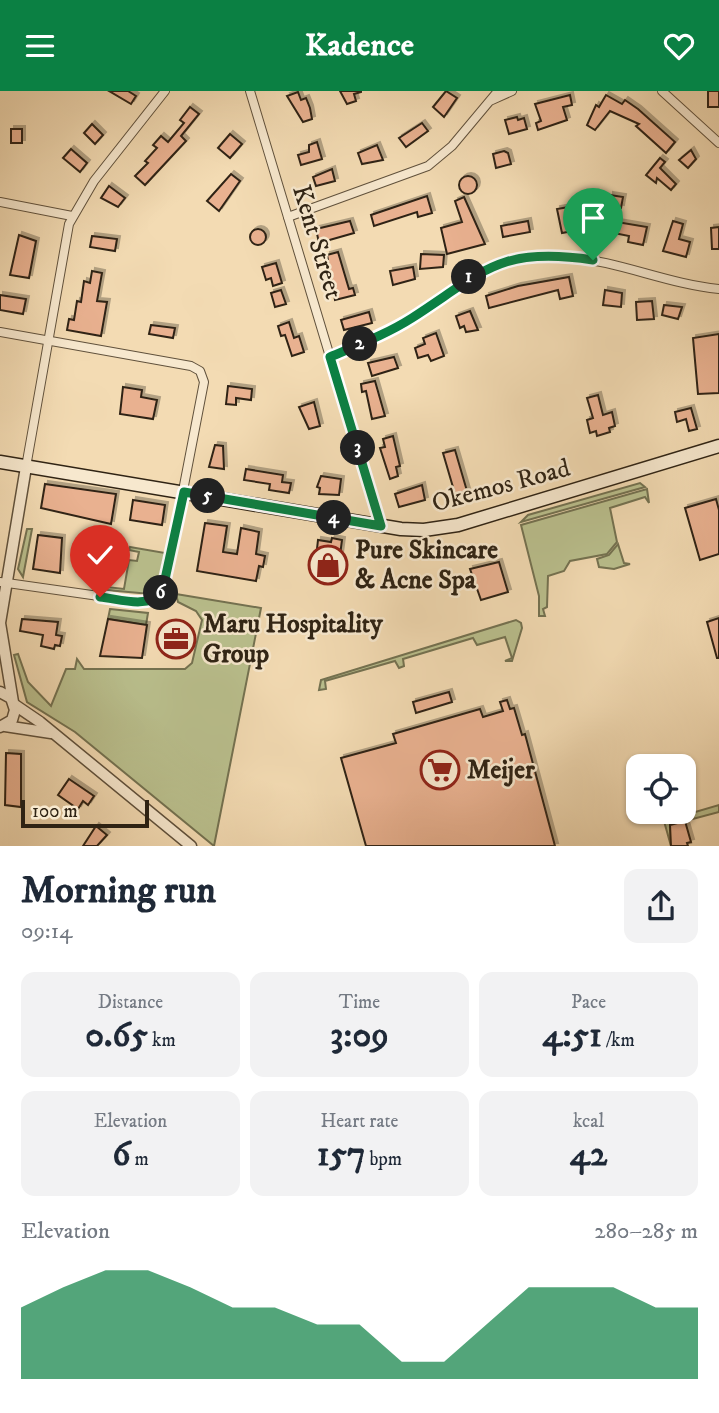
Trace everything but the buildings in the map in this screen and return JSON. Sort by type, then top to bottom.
[{"type":"main road","name":"Okemos Road","points":[[0,462],[381,526],[424,530],[458,525],[719,446]]},
{"type":"street","points":[[2,727],[14,716],[9,668],[4,659],[0,623],[3,583],[26,467],[62,252],[72,216],[94,181],[165,91]]},
{"type":"street","name":"Kent Street","points":[[250,91],[381,526]]},
{"type":"street","points":[[288,216],[428,166],[452,146],[498,91]]},
{"type":"street","points":[[489,101],[512,91]]},
{"type":"street","points":[[662,91],[719,143]]},
{"type":"street","points":[[0,202],[72,216]]},
{"type":"street","points":[[330,357],[396,327],[476,272],[518,258],[548,256],[593,260],[678,282],[719,289]]},
{"type":"street","points":[[0,332],[191,366],[202,374],[204,382],[164,589],[150,601],[3,583]]},
{"type":"street","points":[[0,671],[4,659]]},
{"type":"street","points":[[0,692],[191,846]]},
{"type":"street","points":[[2,727],[51,733]]},
{"type":"green space","points":[[640,483],[645,487],[521,522],[528,515]]},
{"type":"green space","points":[[647,489],[649,503],[645,497],[610,508],[617,542],[607,554],[570,561],[564,571],[548,576],[547,607],[543,609],[545,616],[539,616],[539,596],[521,525]]},
{"type":"green space","points":[[27,529],[32,529],[23,577],[18,569]]},
{"type":"green space","points":[[618,544],[624,563],[630,564],[614,569],[599,567],[597,559],[609,555]]},
{"type":"green space","points":[[130,547],[165,553],[158,585],[150,594],[107,590],[107,587],[124,589],[129,560],[137,561],[139,552],[129,550]]},
{"type":"green space","points":[[176,594],[261,608],[214,846],[75,732],[27,702],[14,655],[18,654],[28,682],[51,706],[66,669],[75,669],[77,659],[84,669],[185,669],[192,663],[202,620],[196,611],[178,602]]},
{"type":"green space","points":[[110,609],[148,613],[146,625],[108,619]]},
{"type":"green space","points":[[516,620],[521,623],[522,628],[512,661],[505,661],[512,658],[505,637],[477,645],[473,638],[403,659],[404,666],[399,668],[395,661],[325,681],[326,689],[319,690],[321,680]]},
{"type":"green space","points":[[719,805],[719,812],[696,818],[696,812]]},
{"type":"green space","points":[[665,824],[674,824],[670,825],[671,846]]},
{"type":"place","name":"Pure Skincare & Acne Spa","points":[[328,565]]},
{"type":"place","name":"Maru Hospitality Group","points":[[176,639]]},
{"type":"place","name":"Meijer","points":[[440,770]]},
{"type":"route","points":[[100,597],[141,602],[155,599],[162,593],[184,492],[381,526],[330,357],[396,327],[476,272],[496,264],[540,256],[593,260]]}]
